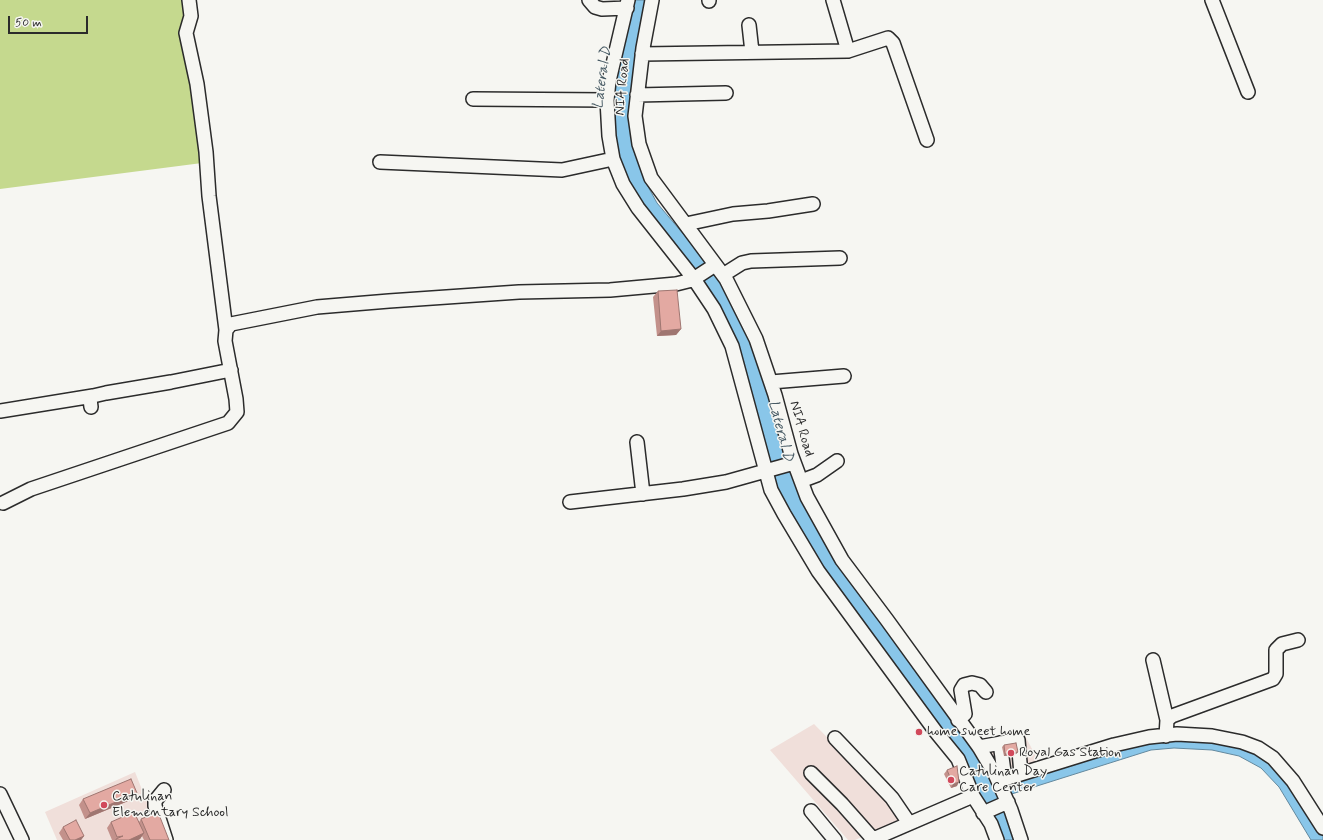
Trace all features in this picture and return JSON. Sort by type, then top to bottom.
[{"type":"street","points":[[3,503],[31,490],[228,423],[237,412],[225,341],[226,330],[209,196],[206,152],[196,84],[186,33],[191,16],[189,0]]},
{"type":"street","points":[[589,0],[595,7],[602,9],[628,4],[609,81],[607,100],[609,136],[613,159],[623,184],[638,208],[695,278],[714,309],[732,346],[771,490],[799,540],[823,577],[936,732],[958,759],[973,796],[986,812],[997,840]]},
{"type":"street","name":"NIA Road","points":[[652,0],[642,54],[635,116],[643,158],[651,178],[664,198],[686,224],[717,269],[756,339],[771,382],[792,464],[807,497],[842,560],[978,747],[1003,791],[1021,840]]},
{"type":"street","points":[[833,0],[848,51]]},
{"type":"street","points":[[1212,0],[1248,92]]},
{"type":"street","points":[[749,25],[752,52]]},
{"type":"street","points":[[642,54],[848,51],[888,38],[893,43],[927,140]]},
{"type":"street","points":[[637,95],[726,93]]},
{"type":"street","points":[[473,99],[607,100]]},
{"type":"street","points":[[380,162],[562,170],[613,159]]},
{"type":"street","points":[[686,224],[733,214],[768,211],[813,204]]},
{"type":"street","points":[[226,330],[231,324],[317,307],[519,292],[610,290],[676,284],[717,269],[742,263],[840,258]]},
{"type":"street","points":[[0,411],[92,401],[231,370]]},
{"type":"street","points":[[771,382],[844,376]]},
{"type":"street","points":[[636,442],[643,494]]},
{"type":"street","points":[[801,481],[817,475],[837,461]]},
{"type":"street","points":[[570,502],[683,489],[726,482],[792,464]]},
{"type":"street","points":[[1167,720],[1172,716],[1272,679],[1276,674],[1276,650],[1282,644],[1298,640]]},
{"type":"street","points":[[1153,660],[1167,720],[1166,736]]},
{"type":"street","points":[[958,720],[965,714],[961,690],[964,685],[972,683],[976,684],[986,692]]},
{"type":"street","points":[[986,812],[1003,791],[1021,774],[1114,746],[1166,736],[1212,736],[1242,742],[1258,748],[1272,758],[1293,781],[1323,828]]},
{"type":"street","points":[[835,738],[892,798],[909,824]]},
{"type":"street","points":[[978,747],[1018,740],[1021,774]]},
{"type":"street","points":[[1000,743],[1003,791]]},
{"type":"street","points":[[986,760],[1020,756]]},
{"type":"street","points":[[811,773],[842,804],[872,840],[973,796]]},
{"type":"street","points":[[164,790],[155,801],[155,806],[166,840]]},
{"type":"street","points":[[0,794],[22,840]]},
{"type":"street","points":[[811,811],[835,840]]},
{"type":"shaded area","points":[[814,724],[893,804],[903,819],[855,840],[848,840],[770,750]]},
{"type":"shaded area","name":"Royal Gas Station","points":[[1022,730],[1040,764],[1019,768],[994,764],[981,742]]},
{"type":"shaded area","name":"Catulinan Elementary School","points":[[135,772],[162,840],[57,840],[45,812]]},
{"type":"green space","points":[[0,0],[186,0],[202,163],[0,189]]},
{"type":"water","name":"Lateral D","points":[[633,0],[646,0],[636,48],[628,117],[633,147],[645,181],[657,203],[723,281],[752,339],[793,476],[990,775],[1150,741],[1177,739],[1213,741],[1241,747],[1267,759],[1300,798],[1323,836],[1323,840],[1311,840],[1279,787],[1261,768],[1239,756],[1212,750],[1174,748],[1151,750],[999,798],[1016,840],[1002,840],[996,824],[821,568],[772,481],[736,344],[650,219],[617,160],[612,107],[616,70]]},
{"type":"building","points":[[677,290],[681,329],[661,331],[658,291]]},
{"type":"building","points":[[1016,743],[1018,752],[1005,754],[1004,745]]},
{"type":"building","points":[[957,766],[959,782],[953,784],[947,770]]},
{"type":"building","points":[[131,779],[137,793],[90,813],[83,799]]},
{"type":"building","points":[[134,812],[144,833],[129,840],[116,840],[123,836],[117,837],[111,822]]},
{"type":"building","points":[[158,812],[169,840],[150,840],[141,819]]},
{"type":"building","points":[[76,820],[84,836],[75,840],[70,840],[63,827]]},
{"type":"place","name":"home sweet home","points":[[919,732]]},
{"type":"place","name":"Royal Gas Station","points":[[1011,753]]},
{"type":"place","name":"Catulinan Day Care Center","points":[[951,780]]},
{"type":"place","name":"Catulinan Elementary School","points":[[104,805]]}]
